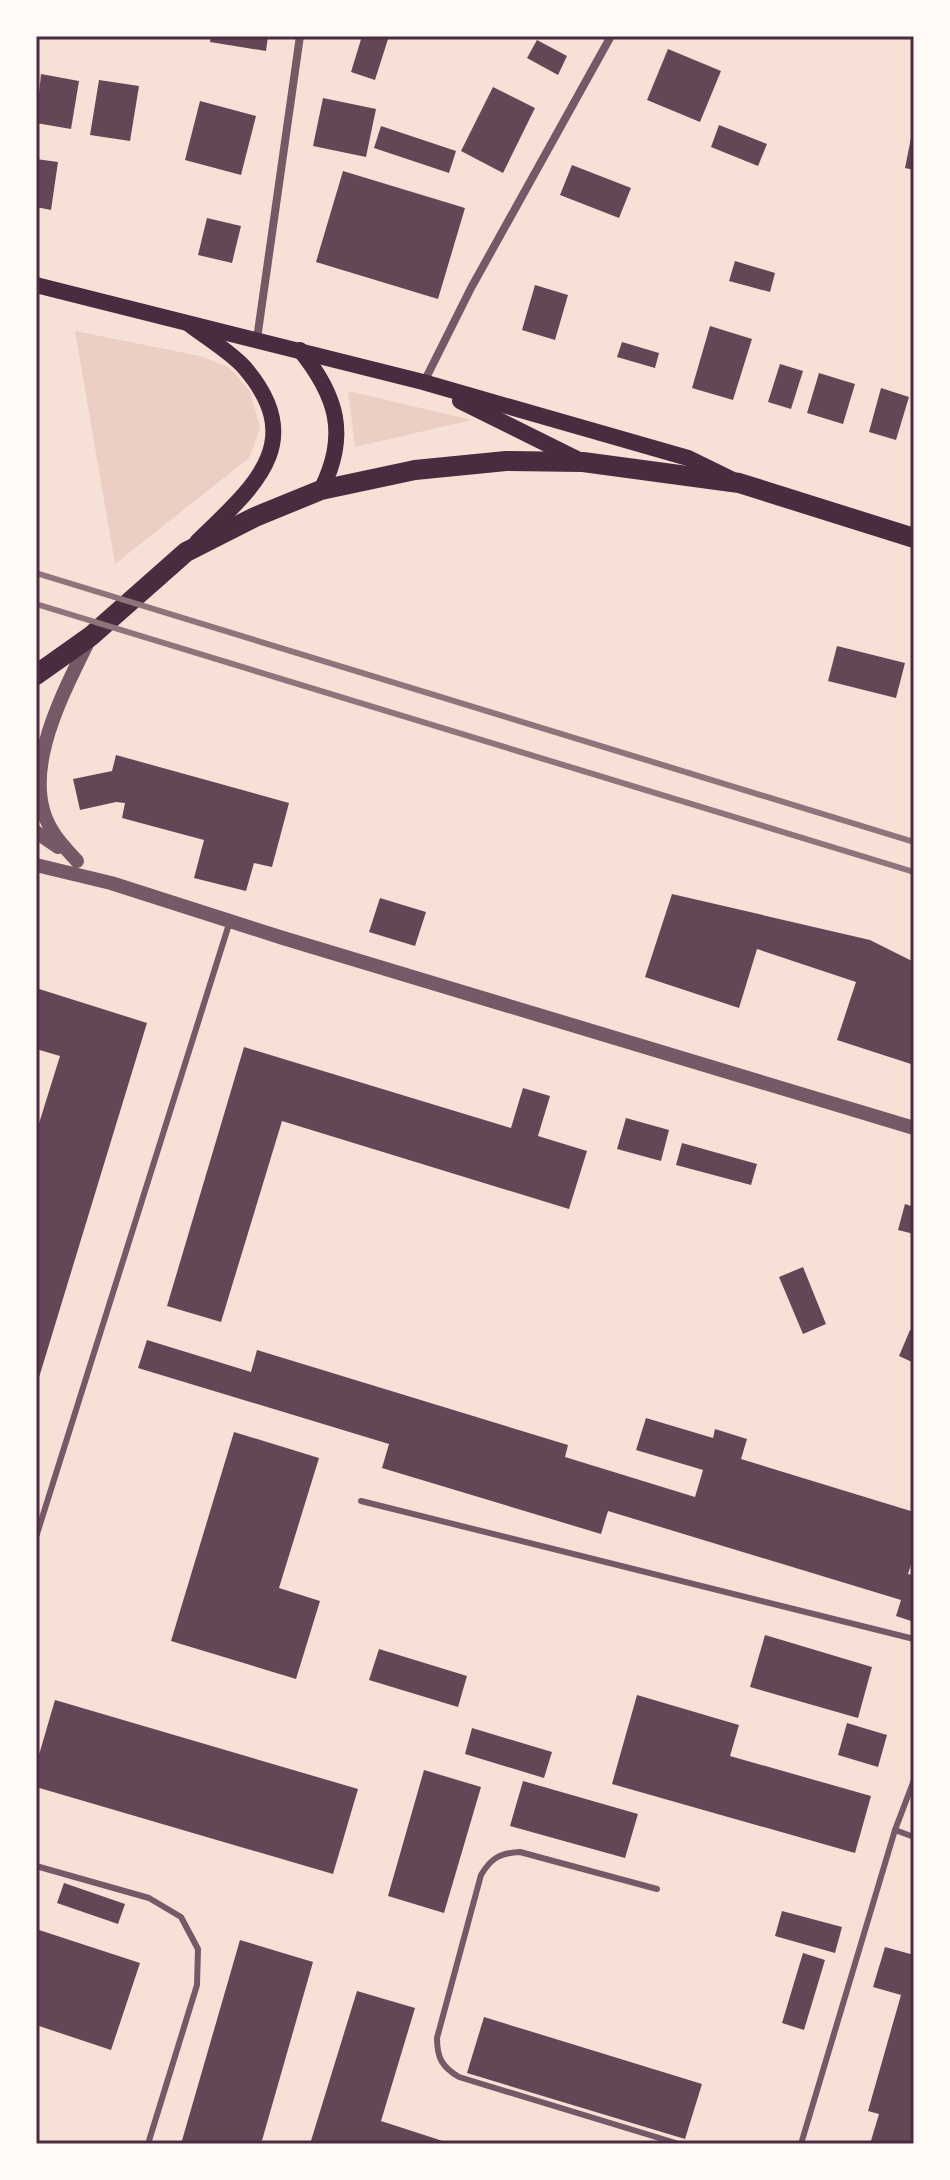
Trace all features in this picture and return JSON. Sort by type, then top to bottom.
[{"type":"main road","points":[[36,285],[423,382],[688,458],[739,483],[914,539]]},
{"type":"main road","points":[[36,675],[91,636],[186,552],[248,492],[268,463],[275,427],[265,396],[242,365],[185,322]]},
{"type":"main road","points":[[300,350],[320,375],[333,405],[337,437],[331,469],[321,490]]},
{"type":"main road","points":[[423,382],[583,462]]},
{"type":"main road","points":[[186,552],[255,517],[321,490],[415,470],[506,461],[583,462],[739,483]]},
{"type":"street","points":[[257,339],[300,36]]},
{"type":"street","points":[[423,382],[611,36]]},
{"type":"street","points":[[77,861],[52,831],[40,777],[48,731],[91,636]]},
{"type":"street","points":[[36,832],[111,883]]},
{"type":"street","points":[[36,865],[111,883],[914,1128]]},
{"type":"lane","points":[[36,1537],[230,921]]},
{"type":"lane","points":[[361,1501],[914,1639]]},
{"type":"lane","points":[[801,2144],[895,1830],[914,1780]]},
{"type":"lane","points":[[895,1830],[914,1837]]},
{"type":"lane","points":[[657,1889],[520,1852],[503,1853],[489,1861],[481,1875],[437,2038],[437,2054],[445,2068],[459,2077],[679,2144]]},
{"type":"lane","points":[[36,1866],[149,1898],[181,1917],[198,1949],[197,1985],[148,2144]]},
{"type":"shaded area","points":[[75,331],[200,356],[229,367],[250,391],[260,428],[249,458],[115,564]]},
{"type":"shaded area","points":[[348,391],[472,420],[355,447]]},
{"type":"building","points":[[211,36],[268,36],[266,51],[210,42]]},
{"type":"building","points":[[362,36],[389,36],[375,80],[351,72]]},
{"type":"building","points":[[537,40],[567,56],[558,75],[527,58]]},
{"type":"building","points":[[668,49],[721,71],[700,122],[647,100]]},
{"type":"building","points":[[41,74],[79,81],[71,129],[36,123]]},
{"type":"building","points":[[99,80],[139,86],[130,141],[90,135]]},
{"type":"building","points":[[493,87],[535,108],[503,173],[461,151]]},
{"type":"building","points":[[323,98],[376,109],[366,157],[313,146]]},
{"type":"building","points":[[200,101],[256,116],[241,175],[185,160]]},
{"type":"building","points":[[719,125],[767,144],[758,166],[711,147]]},
{"type":"building","points":[[381,126],[456,151],[449,173],[374,148]]},
{"type":"building","points":[[914,129],[914,170],[905,168]]},
{"type":"building","points":[[36,159],[58,162],[51,210],[36,207]]},
{"type":"building","points":[[572,165],[631,188],[619,218],[560,195]]},
{"type":"building","points":[[343,171],[465,208],[438,299],[316,262]]},
{"type":"building","points":[[207,218],[241,226],[232,263],[198,255]]},
{"type":"building","points":[[735,261],[775,273],[770,292],[729,281]]},
{"type":"building","points":[[535,285],[568,295],[555,340],[522,330]]},
{"type":"building","points":[[710,326],[752,339],[733,400],[692,388]]},
{"type":"building","points":[[622,342],[659,353],[655,368],[617,357]]},
{"type":"building","points":[[780,364],[803,371],[791,409],[768,402]]},
{"type":"building","points":[[819,373],[855,384],[843,424],[807,413]]},
{"type":"building","points":[[881,388],[909,397],[896,440],[869,432]]},
{"type":"building","points":[[837,646],[905,663],[896,698],[828,681]]},
{"type":"building","points":[[116,755],[289,803],[272,867],[254,863],[246,891],[194,878],[204,840],[122,818],[125,803],[80,810],[73,779],[112,771]]},
{"type":"building","points":[[672,894],[870,940],[914,962],[914,1065],[837,1040],[856,982],[757,949],[739,1008],[645,977]]},
{"type":"building","points":[[380,898],[426,912],[415,946],[369,932]]},
{"type":"building","points":[[36,988],[147,1023],[37,1384],[36,1133],[60,1056],[36,1049]]},
{"type":"building","points":[[244,1047],[511,1128],[523,1088],[550,1096],[538,1136],[587,1151],[569,1209],[282,1121],[221,1322],[167,1306]]},
{"type":"building","points":[[626,1118],[669,1130],[661,1161],[617,1149]]},
{"type":"building","points":[[682,1143],[757,1164],[751,1185],[676,1165]]},
{"type":"building","points":[[905,1204],[914,1207],[914,1234],[898,1230]]},
{"type":"building","points":[[803,1267],[826,1324],[803,1334],[779,1277]]},
{"type":"building","points":[[910,1330],[914,1332],[914,1363],[899,1356]]},
{"type":"building","points":[[147,1340],[251,1372],[257,1350],[568,1445],[565,1457],[695,1497],[703,1470],[636,1450],[646,1418],[713,1438],[715,1429],[747,1439],[741,1459],[914,1512],[914,1555],[908,1574],[914,1575],[914,1622],[896,1616],[901,1600],[608,1511],[601,1534],[382,1468],[389,1444],[138,1368]]},
{"type":"building","points":[[234,1432],[319,1458],[279,1588],[320,1601],[296,1679],[171,1641]]},
{"type":"building","points":[[765,1635],[872,1667],[858,1718],[750,1687]]},
{"type":"building","points":[[379,1649],[467,1676],[458,1707],[369,1680]]},
{"type":"building","points":[[637,1695],[739,1725],[730,1756],[871,1796],[855,1853],[612,1784]]},
{"type":"building","points":[[55,1700],[358,1789],[333,1874],[36,1787],[36,1765]]},
{"type":"building","points":[[847,1723],[887,1735],[878,1767],[838,1755]]},
{"type":"building","points":[[472,1728],[552,1752],[544,1778],[465,1754]]},
{"type":"building","points":[[424,1770],[481,1787],[444,1913],[388,1896]]},
{"type":"building","points":[[523,1781],[638,1814],[625,1858],[510,1826]]},
{"type":"building","points":[[64,1883],[125,1904],[118,1924],[57,1903]]},
{"type":"building","points":[[782,1911],[842,1927],[835,1953],[775,1936]]},
{"type":"building","points":[[36,1929],[140,1963],[111,2050],[36,2025]]},
{"type":"building","points":[[240,1940],[313,1962],[261,2144],[181,2144]]},
{"type":"building","points":[[885,1947],[914,1955],[914,2144],[870,2144],[879,2114],[868,2111],[901,1995],[873,1987]]},
{"type":"building","points":[[803,1953],[825,1960],[804,2030],[782,2023]]},
{"type":"building","points":[[357,1991],[415,2008],[381,2121],[452,2144],[310,2144]]},
{"type":"building","points":[[484,2017],[702,2084],[685,2139],[467,2073]]},
{"type":"railway","points":[[36,573],[914,842]]},
{"type":"railway","points":[[36,604],[914,872]]}]
